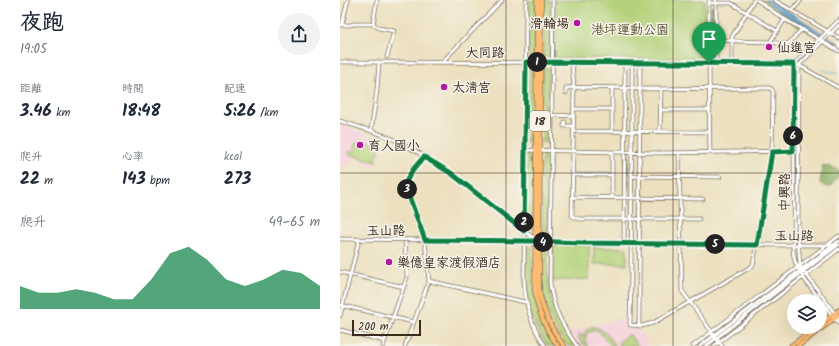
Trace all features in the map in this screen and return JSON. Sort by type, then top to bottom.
[{"type":"main road","name":"18","points":[[537,0],[539,62]]},
{"type":"main road","name":"18","points":[[541,0],[535,291],[536,304],[542,322],[558,346]]},
{"type":"main road","name":"18","points":[[536,240],[541,303],[550,326],[564,346]]},
{"type":"main road","points":[[827,320],[836,315]]},
{"type":"main road","points":[[798,346],[836,315]]},
{"type":"main road","points":[[792,346],[807,334]]},
{"type":"street","points":[[348,0],[341,25],[373,24],[378,28],[394,31],[387,58]]},
{"type":"street","points":[[373,24],[377,0]]},
{"type":"street","points":[[443,63],[445,59],[502,0]]},
{"type":"street","points":[[526,0],[524,231],[525,302],[534,328],[545,346]]},
{"type":"street","points":[[552,0],[550,284],[554,307],[567,333],[577,346]]},
{"type":"street","points":[[732,63],[732,37],[746,12],[756,0],[839,52]]},
{"type":"street","points":[[774,0],[828,33],[839,38]]},
{"type":"street","points":[[792,11],[801,0]]},
{"type":"street","points":[[716,1],[716,62]]},
{"type":"street","points":[[710,152],[709,2],[716,1],[731,3],[777,31]]},
{"type":"street","points":[[770,42],[785,19]]},
{"type":"street","points":[[794,64],[821,40],[839,20]]},
{"type":"street","points":[[828,33],[839,25]]},
{"type":"street","points":[[709,40],[770,42],[784,44],[789,43],[800,30],[804,30]]},
{"type":"street","points":[[799,65],[821,40]]},
{"type":"street","name":"大同路","points":[[340,62],[716,62],[794,64],[799,65],[839,88]]},
{"type":"street","points":[[371,131],[377,90],[379,62]]},
{"type":"street","points":[[572,63],[574,88],[572,216],[579,218],[699,219]]},
{"type":"street","points":[[624,244],[625,63]]},
{"type":"street","points":[[566,93],[566,88],[625,89],[632,89],[661,89],[710,88],[772,89],[772,152],[757,245],[751,267],[653,323],[639,326],[630,325],[632,244],[632,219],[632,198],[632,176],[632,152],[632,132],[632,89],[632,63]]},
{"type":"street","points":[[639,326],[640,63]]},
{"type":"street","name":"中興路","points":[[794,64],[794,260],[803,278],[836,315]]},
{"type":"street","name":"中興路","points":[[799,65],[797,151],[798,244],[800,270],[806,275],[836,315]]},
{"type":"street","points":[[612,88],[612,132]]},
{"type":"street","points":[[660,132],[661,89]]},
{"type":"street","points":[[574,109],[612,110]]},
{"type":"street","points":[[661,110],[710,110]]},
{"type":"street","points":[[551,115],[574,116]]},
{"type":"street","points":[[340,121],[394,139],[451,173],[536,240]]},
{"type":"street","points":[[564,122],[564,126],[574,126]]},
{"type":"street","points":[[573,131],[710,132]]},
{"type":"street","points":[[525,150],[679,153],[797,151]]},
{"type":"street","points":[[612,152],[612,197]]},
{"type":"street","points":[[679,153],[681,289],[689,303],[722,346]]},
{"type":"street","points":[[405,346],[429,281],[425,240],[405,185],[410,174],[424,157]]},
{"type":"street","points":[[573,175],[612,175]]},
{"type":"street","points":[[632,176],[720,177]]},
{"type":"street","points":[[573,197],[703,198]]},
{"type":"street","points":[[693,346],[714,335],[800,270],[839,236]]},
{"type":"street","name":"玉山路","points":[[340,240],[536,240],[550,242],[624,244],[838,245]]},
{"type":"street","points":[[340,316],[341,305],[351,275],[359,240]]},
{"type":"street","points":[[383,346],[407,277],[405,240]]},
{"type":"street","points":[[700,346],[800,270],[838,245]]},
{"type":"street","points":[[714,346],[803,278],[838,245]]},
{"type":"street","points":[[340,272],[404,287]]},
{"type":"street","points":[[429,281],[525,302]]},
{"type":"street","points":[[341,305],[414,322]]},
{"type":"street","points":[[836,315],[839,324]]},
{"type":"street","points":[[340,330],[385,341]]},
{"type":"street","points":[[706,346],[714,335]]},
{"type":"shaded area","name":"育人國小","points":[[340,125],[380,138],[381,148],[375,166],[361,161],[360,158],[351,157],[351,166],[340,166]]},
{"type":"shaded area","points":[[625,317],[628,328],[638,329],[650,346],[579,346],[569,332]]},
{"type":"green space","points":[[529,0],[535,0],[534,57],[528,57]]},
{"type":"green space","points":[[544,0],[550,0],[550,57],[544,57]]},
{"type":"green space","name":"港坪運動公園","points":[[555,0],[705,0],[703,57],[651,59],[555,58]]},
{"type":"green space","points":[[759,0],[764,0],[775,9],[818,35],[817,37],[780,15]]},
{"type":"green space","points":[[711,7],[715,7],[714,37],[710,37]]},
{"type":"green space","points":[[529,68],[534,68],[533,143],[527,143]]},
{"type":"green space","points":[[543,68],[549,68],[548,144],[542,143]]},
{"type":"green space","points":[[362,140],[374,144],[378,148],[379,154],[374,159],[377,160],[376,162],[348,154],[349,151],[354,152],[354,146],[357,142]]},
{"type":"green space","points":[[527,154],[534,154],[533,228],[530,230],[526,226]]},
{"type":"green space","points":[[542,154],[549,155],[547,236],[542,236]]},
{"type":"green space","points":[[626,155],[629,155],[628,191],[626,191]]},
{"type":"green space","points":[[823,165],[839,170],[839,175],[830,187],[824,186],[820,183]]},
{"type":"green space","points":[[553,245],[589,245],[589,279],[551,281]]},
{"type":"green space","points":[[526,247],[532,247],[533,287],[538,310],[547,333],[555,346],[548,346],[534,322],[530,310],[526,286]]},
{"type":"green space","points":[[594,247],[627,248],[627,264],[594,264]]},
{"type":"green space","points":[[542,248],[547,248],[548,277],[551,300],[559,321],[575,346],[567,346],[552,322],[548,311],[543,288]]},
{"type":"green space","points":[[590,327],[595,327],[602,330],[615,346],[611,346],[599,331],[596,330],[587,333],[585,342],[588,346],[585,346],[577,336],[580,334],[583,338],[584,333]]},
{"type":"green space","points":[[629,334],[638,346],[620,346],[618,343]]},
{"type":"water","points":[[765,0],[770,0],[839,43],[839,48],[775,8]]},
{"type":"waterway","points":[[823,70],[839,73]]},
{"type":"place","name":"滑輪場","points":[[577,23]]},
{"type":"place","name":"仙進宮","points":[[769,47]]},
{"type":"place","name":"太清宮","points":[[444,87]]},
{"type":"place","name":"育人國小","points":[[360,145]]},
{"type":"place","name":"樂億皇家渡假酒店","points":[[389,262]]},
{"type":"route","points":[[526,62],[709,63],[794,64],[793,151],[772,152],[757,245],[425,240],[405,185],[410,174],[424,157],[451,173],[524,231],[526,62]]}]
